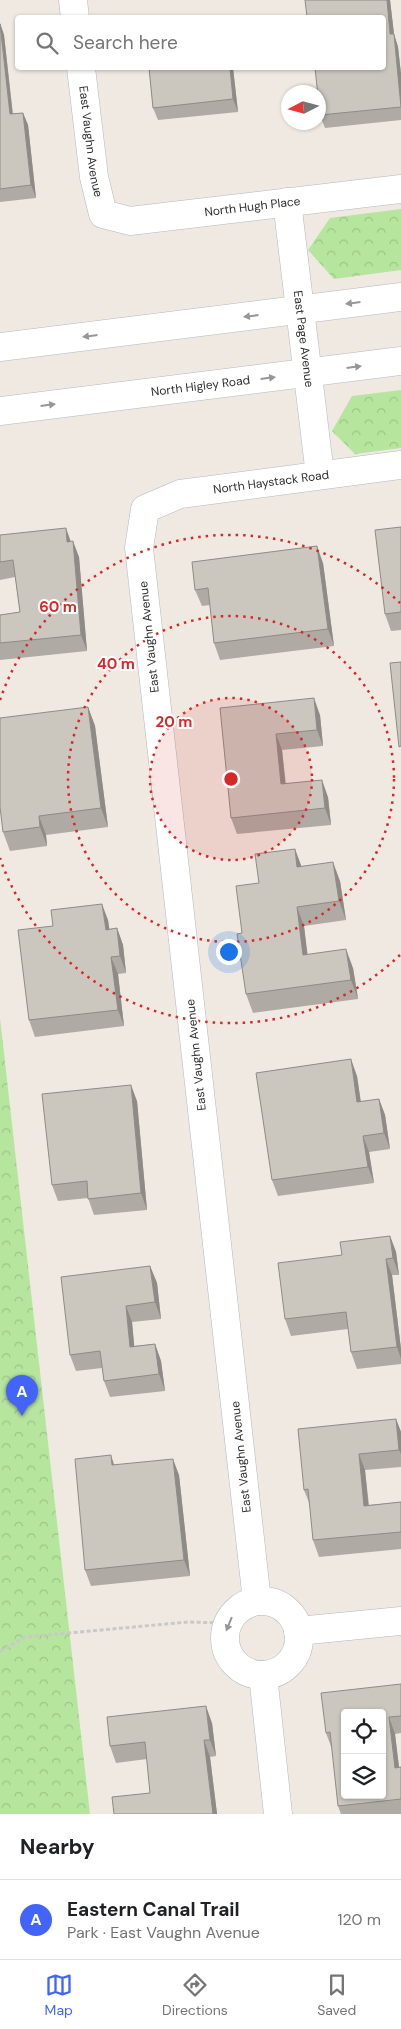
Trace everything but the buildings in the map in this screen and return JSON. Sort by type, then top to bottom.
[{"type":"street","points":[[73,0],[76,15]]},
{"type":"street","name":"East Vaughn Avenue","points":[[81,70],[94,178],[103,214]]},
{"type":"street","name":"North Hugh Place","points":[[103,214],[130,220],[401,189]]},
{"type":"street","name":"East Page Avenue","points":[[286,202],[320,475]]},
{"type":"street","points":[[0,347],[401,297]]},
{"type":"street","name":"North Higley Road","points":[[0,411],[401,361]]},
{"type":"street","name":"North Haystack Road","points":[[144,509],[180,494],[401,465]]},
{"type":"street","name":"East Vaughn Avenue","points":[[144,509],[139,548],[257,1601]]},
{"type":"street","points":[[257,1601],[268,1601],[283,1608],[294,1621],[298,1631],[296,1652],[290,1661],[273,1673],[262,1675],[251,1673],[240,1667],[231,1658],[226,1647],[225,1635],[228,1623],[240,1608],[257,1601]]},
{"type":"street","points":[[298,1631],[401,1621]]},
{"type":"street","points":[[262,1675],[278,1814]]},
{"type":"path","points":[[0,1652],[25,1637],[188,1622],[228,1623]]},
{"type":"green space","points":[[401,209],[401,270],[334,279],[308,250],[330,218]]},
{"type":"green space","points":[[401,390],[401,448],[355,454],[332,431],[352,396]]},
{"type":"green space","points":[[0,1018],[90,1814],[0,1814]]},
{"type":"place","name":"Eastern Canal Trail","points":[[22,1416]]}]
